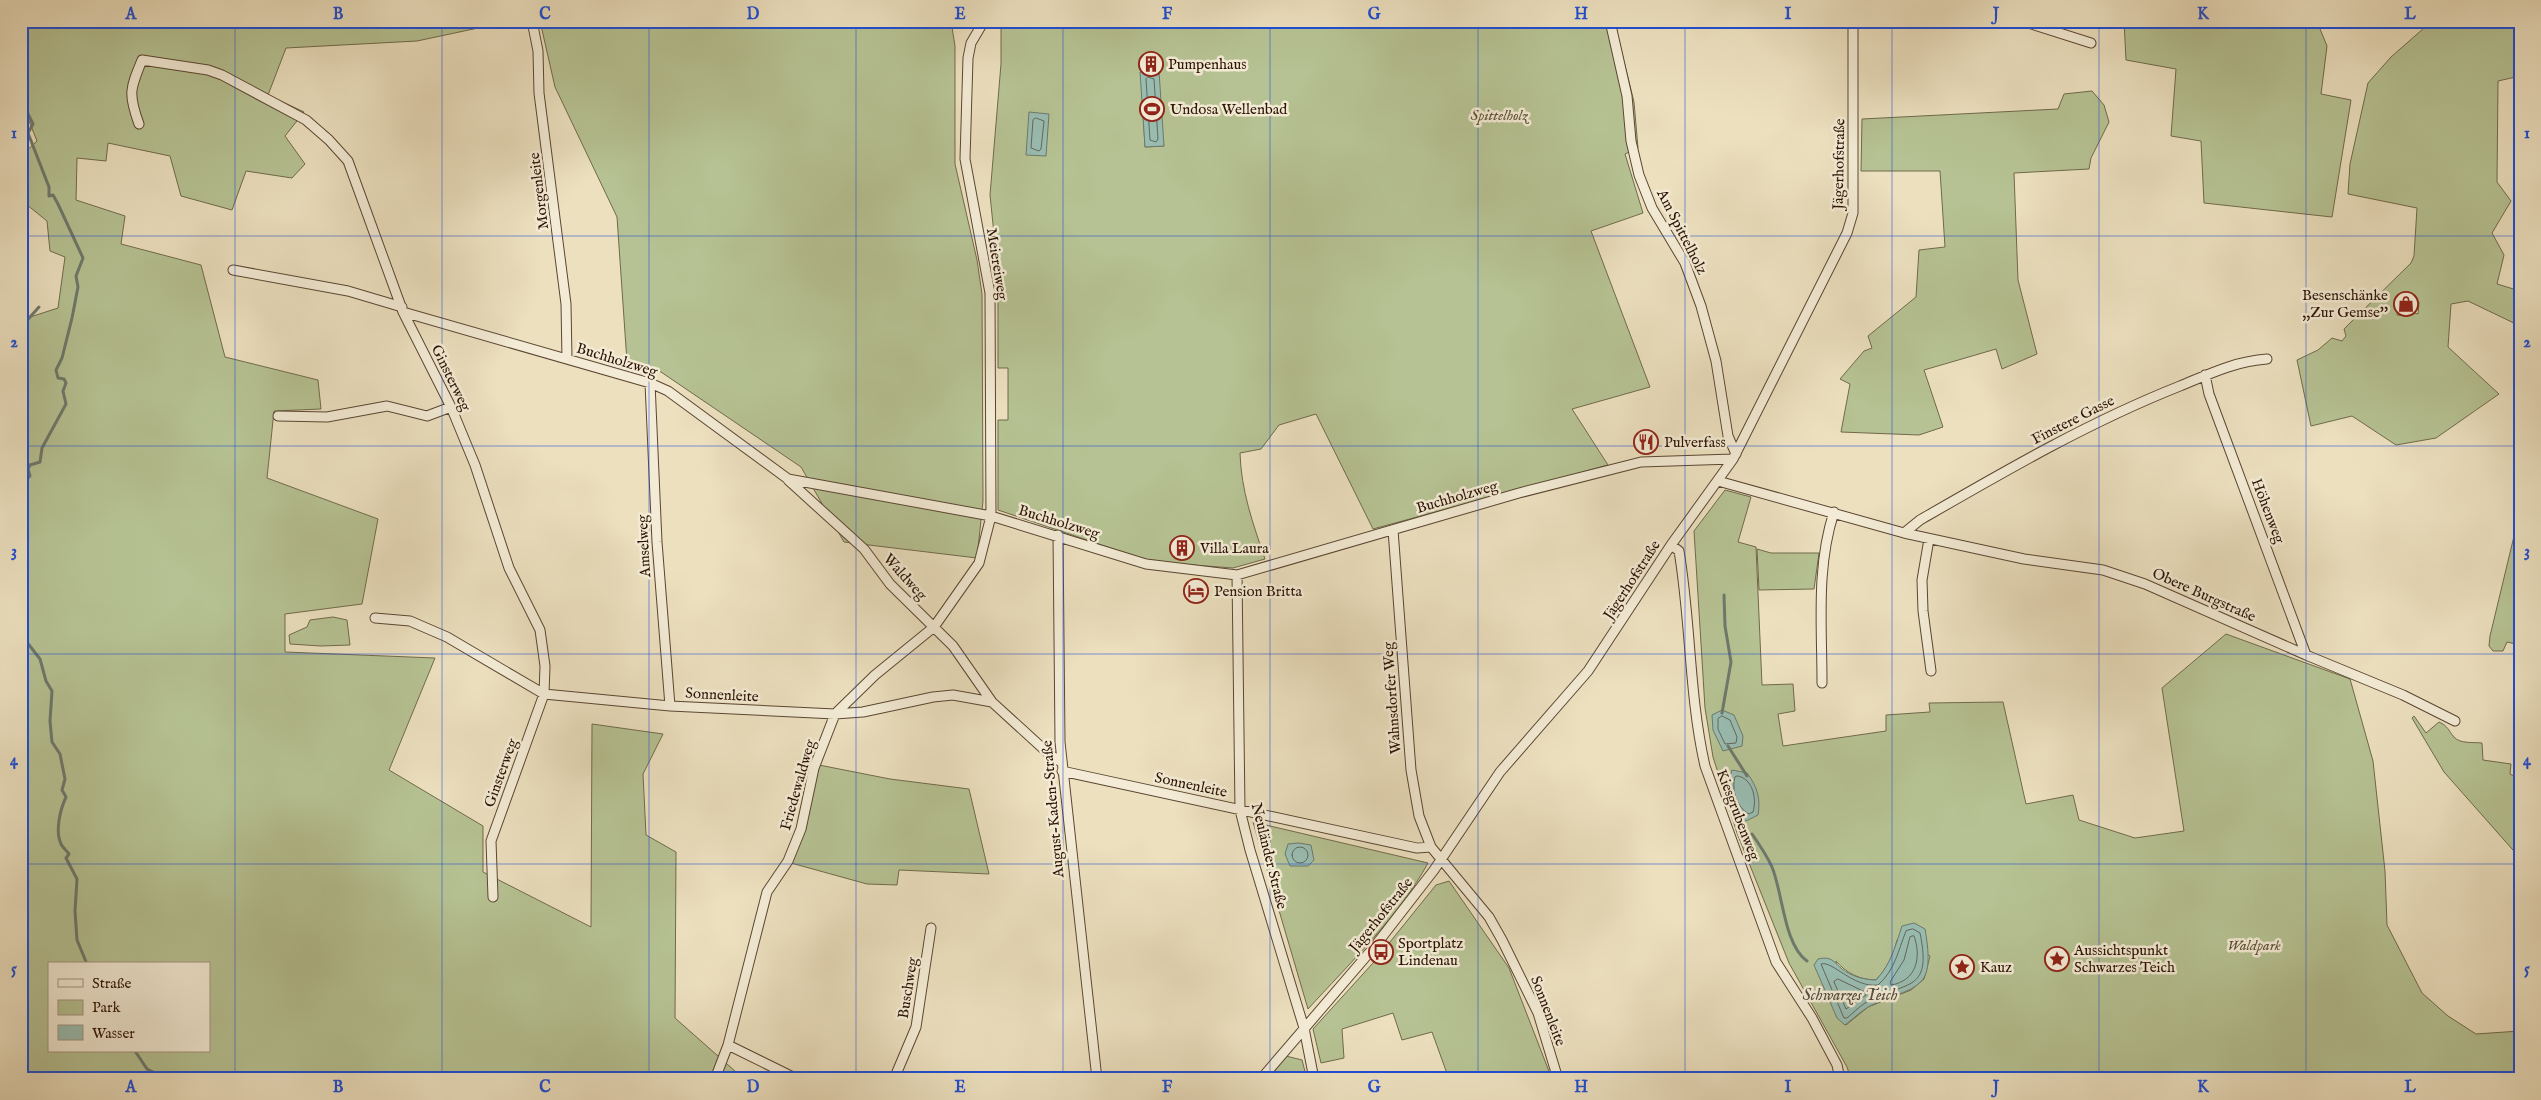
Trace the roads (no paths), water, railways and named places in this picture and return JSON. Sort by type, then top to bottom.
[{"type":"street","name":"Morgenleite","points":[[532,21],[538,51],[539,93],[566,304],[566,359]]},
{"type":"street","name":"Meiereiweg","points":[[984,21],[971,43],[968,58],[965,159],[990,293],[991,516]]},
{"type":"street","name":"Am Spittelholz","points":[[1610,21],[1627,96],[1631,140],[1639,175],[1652,208],[1685,263],[1700,306],[1716,361],[1728,436],[1734,457]]},
{"type":"street","name":"Jägerhofstraße","points":[[1261,1079],[1375,946],[1434,870],[1500,772],[1588,671],[1671,545],[1734,457],[1847,233],[1853,213],[1853,21]]},
{"type":"street","points":[[2022,21],[2091,43]]},
{"type":"street","name":"Ginsterweg","points":[[139,124],[133,108],[130,88],[142,60],[208,70],[306,120],[329,140],[348,161],[403,310],[451,407],[475,465],[509,568],[540,630],[545,666],[544,694],[491,840],[493,897]]},
{"type":"street","name":"Buchholzweg","points":[[232,270],[348,291],[403,310],[650,383],[668,391],[788,480],[991,516],[1058,535],[1146,564],[1237,575],[1519,493],[1641,462],[1734,457]]},
{"type":"street","name":"Finstere Gasse","points":[[1904,533],[1920,520],[2056,442],[2137,403],[2240,362],[2267,359]]},
{"type":"street","name":"Höhenweg","points":[[2206,375],[2209,394],[2306,655]]},
{"type":"street","name":"Amselweg","points":[[650,383],[657,542],[670,706]]},
{"type":"street","points":[[278,416],[327,417],[387,406],[427,416],[451,407]]},
{"type":"street","name":"Waldweg","points":[[788,480],[864,549],[890,584],[953,646],[992,702]]},
{"type":"street","name":"Obere Burgstraße","points":[[1718,481],[1904,533],[2024,559],[2111,573],[2145,584],[2306,655],[2387,688],[2455,721]]},
{"type":"street","points":[[1822,683],[1822,565],[1825,539],[1834,512]]},
{"type":"street","name":"Friedewaldweg","points":[[715,1079],[728,1046],[767,892],[788,861],[801,829],[814,768],[835,714],[875,675],[934,627],[979,563],[991,516]]},
{"type":"street","name":"Wahnsdorfer Weg","points":[[1393,530],[1411,770],[1419,816],[1431,847],[1441,858]]},
{"type":"street","name":"August-Kaden-Straße","points":[[1058,535],[1061,762],[1097,1079]]},
{"type":"street","points":[[1929,539],[1922,580],[1923,611],[1931,671]]},
{"type":"street","name":"Kiesgrubenweg","points":[[1671,545],[1679,551],[1686,595],[1698,735],[1705,766],[1776,962],[1812,1018],[1836,1065],[1840,1079]]},
{"type":"street","name":"Neuländer Straße","points":[[1237,575],[1240,810],[1250,850],[1304,1028],[1314,1079]]},
{"type":"street","name":"Sonnenleite","points":[[375,618],[410,622],[447,637],[544,694],[670,706],[835,714],[863,712],[933,697],[953,695],[992,702]]},
{"type":"street","points":[[992,702],[1048,754],[1061,762]]},
{"type":"street","name":"Sonnenleite","points":[[1062,771],[1417,848],[1431,847]]},
{"type":"street","name":"Sonnenleite","points":[[1441,858],[1490,917],[1538,1013],[1558,1079]]},
{"type":"street","name":"Buschweg","points":[[894,1079],[916,1027],[931,928]]},
{"type":"street","points":[[728,1046],[798,1079]]},
{"type":"water","name":"Undosa Wellenbad","points":[[1159,71],[1164,146],[1145,147],[1140,72]]},
{"type":"water","points":[[1029,112],[1049,114],[1046,156],[1026,155]]},
{"type":"water","points":[[1722,710],[1734,715],[1743,736],[1742,746],[1723,751],[1713,730],[1712,715]]},
{"type":"water","points":[[1732,770],[1747,773],[1757,793],[1758,815],[1746,821],[1736,809],[1727,786]]},
{"type":"water","points":[[1288,844],[1311,845],[1314,860],[1308,866],[1290,866],[1285,854]]},
{"type":"water","name":"Schwarzes Teich","points":[[1914,923],[1925,929],[1928,949],[1928,965],[1920,983],[1911,989],[1870,1006],[1845,1025],[1837,1018],[1814,965],[1818,959],[1829,959],[1854,976],[1876,980],[1889,961],[1902,926]]},
{"type":"waterway","points":[[21,106],[25,108],[33,124],[28,133],[49,187],[49,196],[53,195],[58,204],[83,258],[76,276],[78,287],[72,318],[62,358],[56,370],[58,378],[64,379],[66,383],[63,391],[66,404],[42,448],[40,462],[30,465],[28,469],[30,476],[28,478],[21,477]]},
{"type":"waterway","points":[[21,327],[39,307]]},
{"type":"waterway","points":[[21,566],[21,576]]},
{"type":"waterway","points":[[1722,713],[1731,662],[1725,626],[1724,595]]},
{"type":"waterway","points":[[21,598],[26,617],[26,641],[40,659],[46,681],[52,691],[50,721],[52,742],[60,754],[65,779],[62,790],[66,797],[60,814],[58,833],[61,844],[69,854],[66,858],[77,879],[75,911],[77,940],[86,962]]},
{"type":"waterway","points":[[1728,746],[1747,776]]},
{"type":"waterway","points":[[1752,834],[1772,867],[1793,943],[1807,961]]},
{"type":"waterway","points":[[136,1052],[147,1069],[168,1079]]},
{"type":"place","name":"Pumpenhaus","points":[[1151,64]]},
{"type":"place","name":"Undosa Wellenbad","points":[[1152,109]]},
{"type":"place","name":"Besenschänke ,,Zur Gemse''","points":[[2406,304]]},
{"type":"place","name":"Pulverfass","points":[[1646,442]]},
{"type":"place","name":"Villa Laura","points":[[1182,548]]},
{"type":"place","name":"Pension Britta","points":[[1196,591]]},
{"type":"place","name":"Sportplatz Lindenau","points":[[1381,952]]},
{"type":"place","name":"Aussichtspunkt Schwarzes Teich","points":[[2057,959]]},
{"type":"place","name":"Kauz","points":[[1962,967]]},
{"type":"park label","name":"Spittelholz","points":[[1499,115]]},
{"type":"park label","name":"Waldpark","points":[[2254,945]]}]
